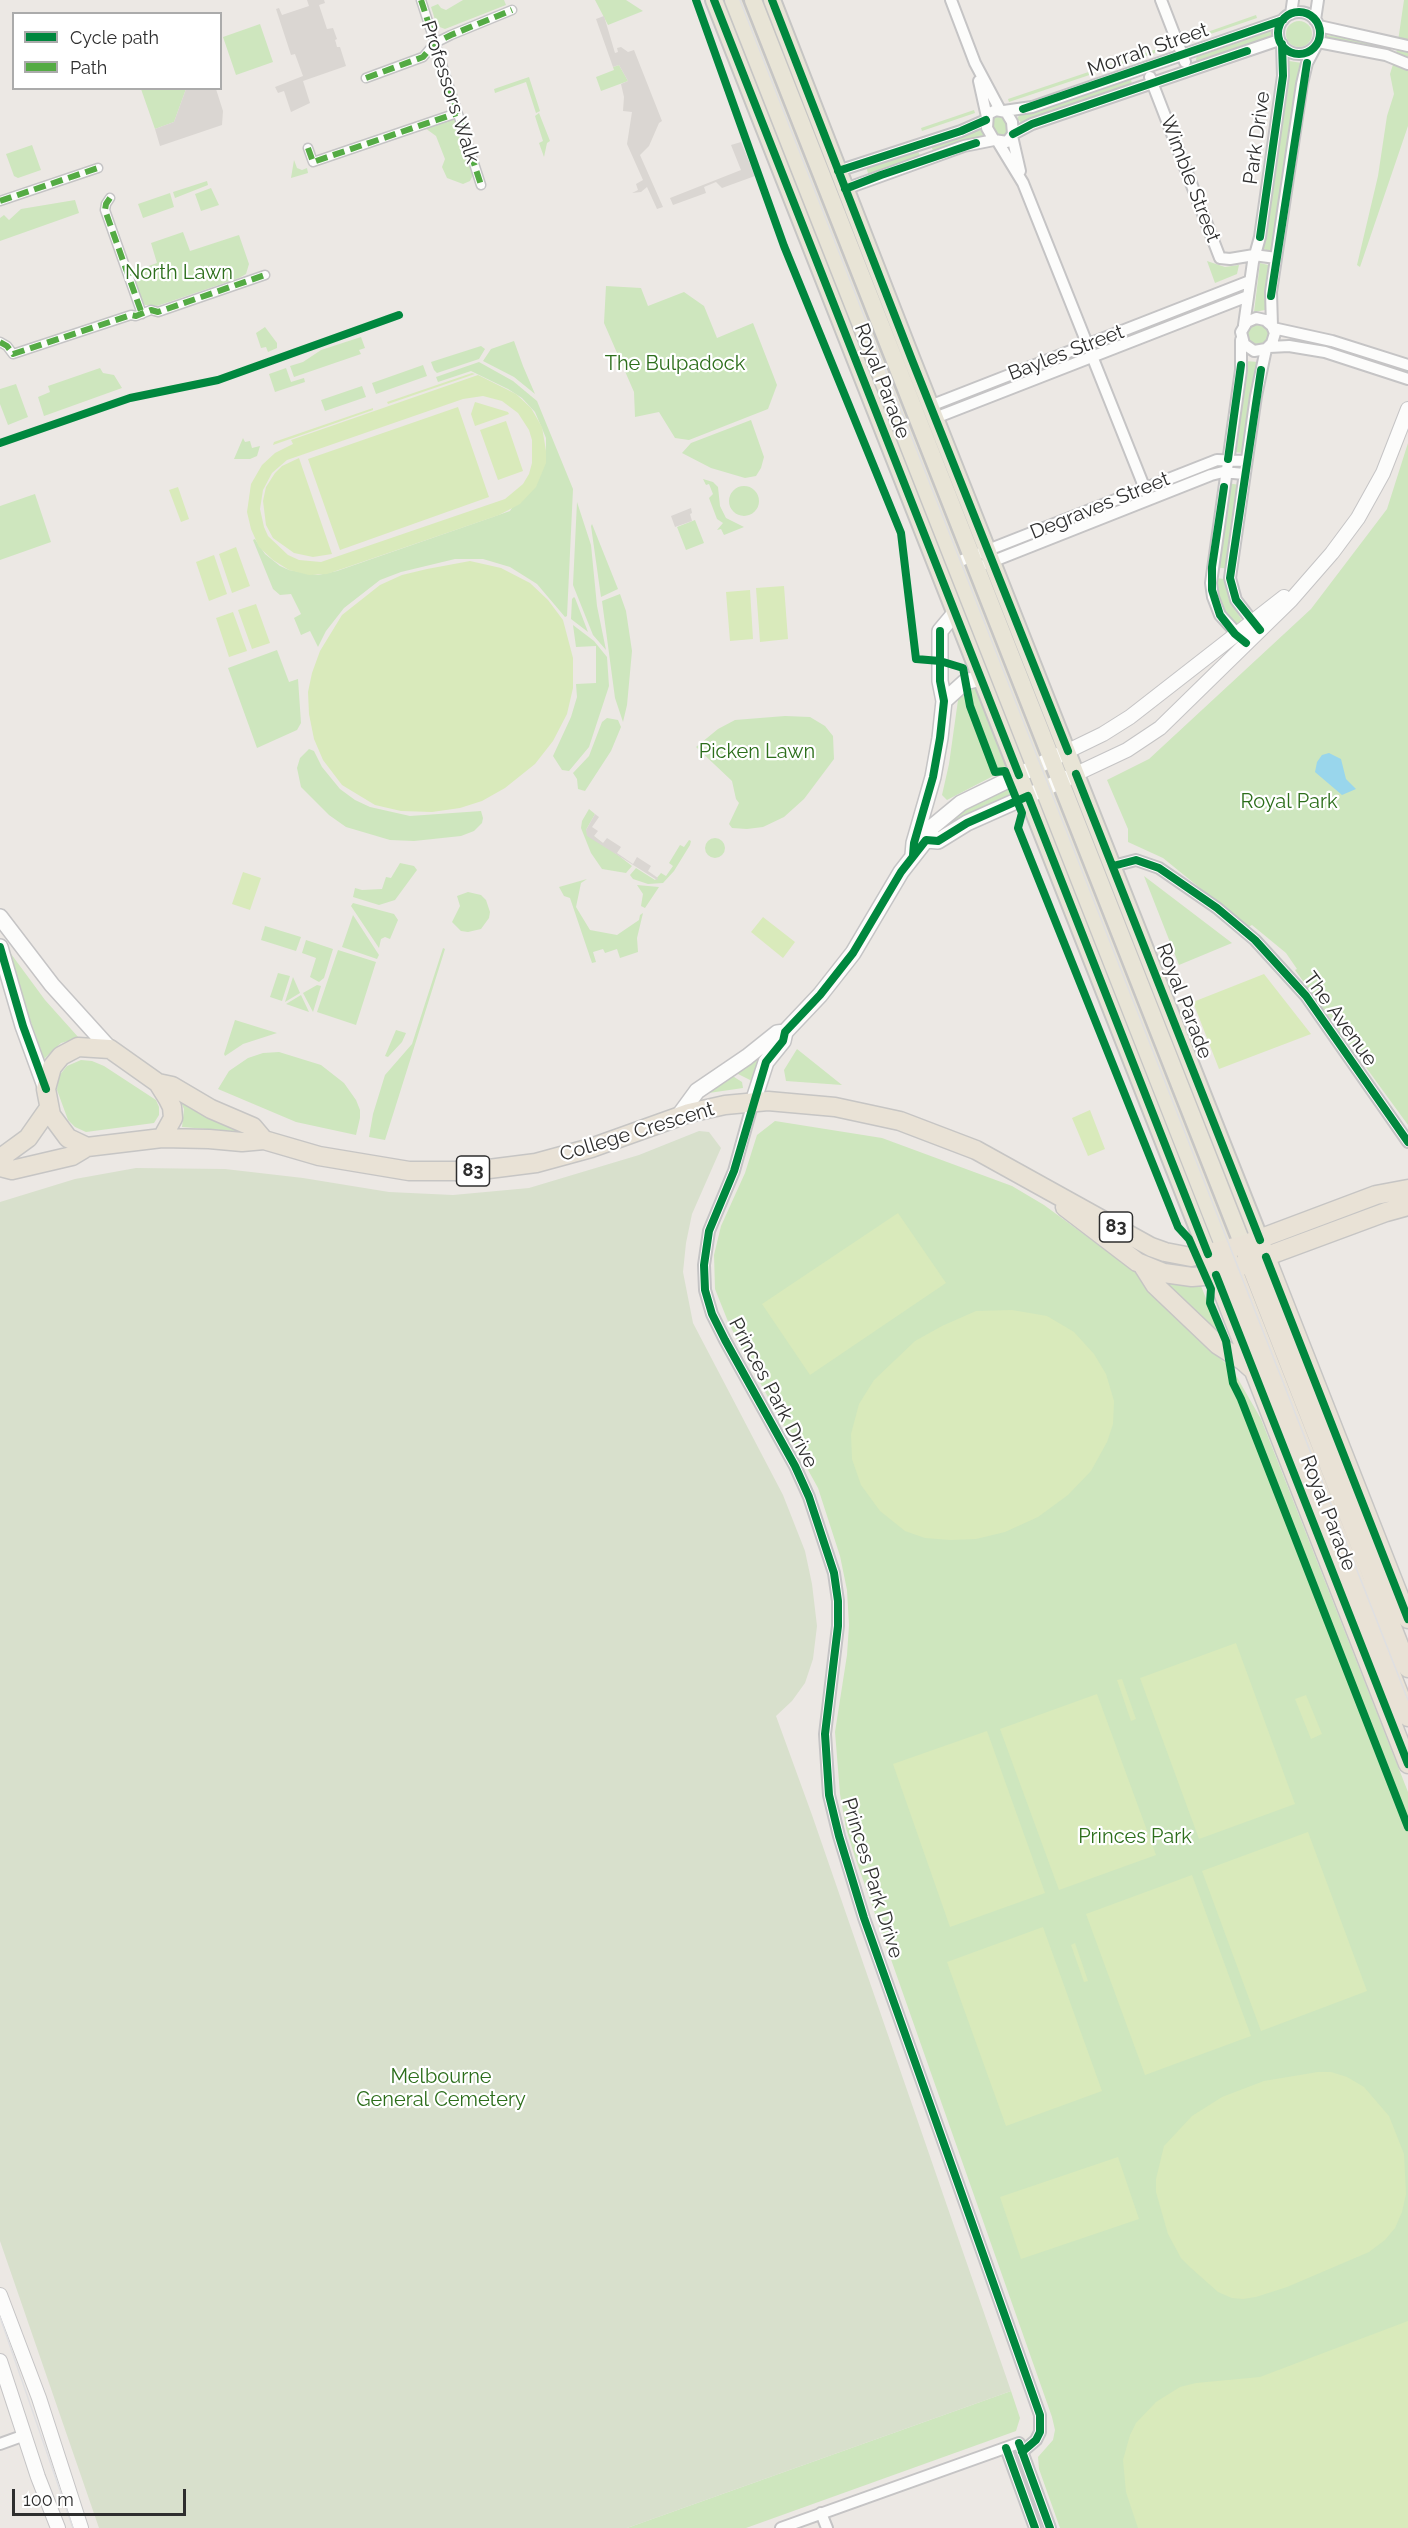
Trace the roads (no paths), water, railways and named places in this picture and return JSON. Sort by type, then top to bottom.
[{"type":"highway","points":[[87,1147],[72,1142],[65,1136],[49,1108],[46,1089],[52,1067],[66,1053],[87,1046],[110,1049]]},
{"type":"highway","name":"83","points":[[49,1108],[28,1138],[6,1154],[0,1166],[12,1170],[72,1156],[87,1147],[162,1138],[168,1130],[173,1113],[168,1099],[158,1083],[110,1049]]},
{"type":"highway","name":"College Crescent","points":[[158,1083],[172,1086],[211,1108],[253,1127],[264,1140]]},
{"type":"highway","name":"83","points":[[753,1102],[825,1106],[900,1121],[976,1150],[1157,1250],[1191,1257],[1251,1243],[1376,1195],[1408,1189]]},
{"type":"highway","name":"College Crescent","points":[[162,1138],[242,1142],[264,1140],[310,1154],[386,1168],[409,1171],[473,1171],[550,1160],[708,1108],[753,1102]]},
{"type":"highway","name":"83","points":[[1029,1178],[1112,1245],[1143,1266],[1178,1276],[1206,1277],[1400,1208]]},
{"type":"highway","points":[[1400,1208],[1408,1196]]},
{"type":"highway","name":"Royal Parade","points":[[1251,1243],[1241,1266],[1253,1371],[1325,1529],[1367,1636],[1392,1674],[1408,1764]]},
{"type":"highway","name":"Royal Parade","points":[[1217,1252],[1241,1266],[1315,1405],[1408,1619]]},
{"type":"highway","points":[[1143,1266],[1153,1282],[1218,1345],[1246,1363],[1253,1371]]},
{"type":"highway","name":"Royal Parade","points":[[1241,1266],[1325,1529]]},
{"type":"highway","name":"Royal Parade","points":[[1315,1405],[1404,1643],[1392,1674]]},
{"type":"highway","name":"Royal Parade","points":[[1367,1636],[1382,1652],[1408,1717]]},
{"type":"highway","points":[[1382,1652],[1404,1643]]},
{"type":"main road","name":"Royal Parade","points":[[714,0],[1058,874],[1217,1252]]},
{"type":"main road","name":"Royal Parade","points":[[734,0],[1079,879],[1217,1252]]},
{"type":"main road","name":"Royal Parade","points":[[753,0],[904,363],[991,555],[1210,1113],[1251,1243]]},
{"type":"main road","name":"Royal Parade","points":[[772,0],[845,189],[904,363]]},
{"type":"main road","name":"Royal Parade","points":[[926,411],[974,562],[1194,1120],[1251,1243]]},
{"type":"main road","name":"Bayles Street","points":[[879,420],[926,411]]},
{"type":"main road","points":[[912,502],[927,493]]},
{"type":"main road","points":[[913,855],[916,833],[936,761],[944,701],[940,681],[940,631],[955,613]]},
{"type":"main road","points":[[944,701],[965,682],[981,678]]},
{"type":"main road","points":[[753,1102],[766,1062],[783,1041],[785,1032],[820,995],[853,953],[913,855],[926,840],[932,827],[956,806],[1068,752]]},
{"type":"main road","points":[[926,840],[938,841],[967,823],[1076,774]]},
{"type":"main road","points":[[1058,874],[1079,879],[1113,866]]},
{"type":"main road","points":[[0,917],[52,985],[110,1049]]},
{"type":"main road","points":[[0,947],[23,1026],[46,1089]]},
{"type":"main road","points":[[678,1117],[697,1091],[747,1057],[777,1033],[785,1032]]},
{"type":"main road","points":[[1194,1120],[1210,1113]]},
{"type":"street","name":"Professors Walk","points":[[421,0],[481,185]]},
{"type":"street","points":[[951,0],[975,63],[1002,110],[1011,119],[1023,183],[1149,499]]},
{"type":"street","points":[[1161,0],[1188,71]]},
{"type":"street","points":[[1293,0],[1278,33],[1280,42],[1293,53],[1306,52],[1317,43],[1390,56],[1408,64]]},
{"type":"street","points":[[1317,43],[1318,0]]},
{"type":"street","points":[[366,78],[423,57],[435,43],[512,10]]},
{"type":"street","points":[[1287,17],[1304,13],[1317,23],[1408,46]]},
{"type":"street","name":"Morrah Street","points":[[1002,110],[1032,107],[1183,56],[1287,17]]},
{"type":"street","points":[[1390,56],[1392,41]]},
{"type":"street","name":"Morrah Street","points":[[1013,135],[1032,124],[1280,42]]},
{"type":"street","name":"Park Drive","points":[[1246,643],[1235,634],[1217,609],[1212,590],[1212,572],[1241,370],[1243,331],[1250,281],[1254,255],[1260,237],[1283,76],[1280,42]]},
{"type":"street","name":"Park Drive","points":[[1273,327],[1271,296],[1302,84],[1308,61],[1317,43]]},
{"type":"street","points":[[975,63],[988,132],[1023,183]]},
{"type":"street","name":"Wimble Street","points":[[1147,68],[1220,258],[1230,259],[1254,255]]},
{"type":"street","points":[[838,171],[923,144],[986,119],[991,111],[1002,110]]},
{"type":"street","points":[[308,148],[313,162],[457,113]]},
{"type":"street","points":[[845,189],[976,143],[1007,142],[1013,135]]},
{"type":"street","points":[[923,144],[928,159]]},
{"type":"street","points":[[0,201],[98,168]]},
{"type":"street","points":[[111,198],[105,210],[142,314]]},
{"type":"street","points":[[1254,255],[1276,258]]},
{"type":"street","points":[[0,342],[14,354],[131,315],[151,310],[158,312],[264,275]]},
{"type":"street","name":"Bayles Street","points":[[926,411],[1250,281]]},
{"type":"street","name":"Bayles Street","points":[[926,411],[1092,357],[1248,296]]},
{"type":"street","points":[[1408,365],[1338,343],[1273,327],[1260,318],[1251,319],[1243,331],[1244,344],[1250,350],[1297,347],[1335,355],[1408,379]]},
{"type":"street","points":[[1256,626],[1233,595],[1230,574],[1256,396],[1268,348],[1274,338],[1273,327]]},
{"type":"street","points":[[1335,355],[1338,343]]},
{"type":"street","points":[[1076,774],[1127,750],[1160,728],[1246,643],[1256,626],[1312,576],[1348,532],[1369,500],[1389,461],[1408,409]]},
{"type":"street","name":"Degraves Street","points":[[957,569],[1217,460],[1246,461]]},
{"type":"street","name":"Degraves Street","points":[[991,555],[1211,475],[1226,472],[1244,474]]},
{"type":"street","points":[[1212,572],[1230,574]]},
{"type":"street","points":[[1068,752],[1130,717],[1235,634],[1256,626]]},
{"type":"street","name":"The Avenue","points":[[1113,866],[1136,860],[1158,868],[1217,908],[1255,940],[1306,996],[1408,1142]]},
{"type":"street","name":"Princes Park Drive","points":[[753,1102],[734,1171],[709,1231],[704,1264],[705,1290],[712,1314],[725,1340],[795,1466],[809,1497],[834,1573],[838,1601],[838,1626],[825,1734],[829,1795],[858,1900],[1040,2415],[1041,2432],[1036,2440],[1020,2447]]},
{"type":"street","points":[[0,2295],[5,2327],[48,2427],[81,2528]]},
{"type":"street","points":[[0,2361],[58,2528]]},
{"type":"street","points":[[0,2444],[48,2427]]},
{"type":"street","points":[[781,2528],[809,2523],[822,2513],[1006,2448],[1020,2447],[1050,2528]]},
{"type":"street","points":[[1006,2448],[1035,2528]]},
{"type":"street","points":[[822,2513],[827,2528]]},
{"type":"water","points":[[1329,753],[1341,759],[1346,779],[1356,789],[1342,795],[1315,772],[1317,762],[1322,755]]},
{"type":"tram line","points":[[740,0],[1408,1700]]},
{"type":"tram line","points":[[0,2317],[73,2528]]},
{"type":"park label","name":"North Lawn","points":[[179,273]]},
{"type":"park label","name":"The Bulpadock","points":[[675,364]]},
{"type":"park label","name":"Picken Lawn","points":[[757,752]]},
{"type":"park label","name":"Royal Park","points":[[1289,802]]},
{"type":"park label","name":"Princes Park","points":[[1135,1837]]},
{"type":"park label","name":"Melbourne General Cemetery","points":[[441,2088]]}]
